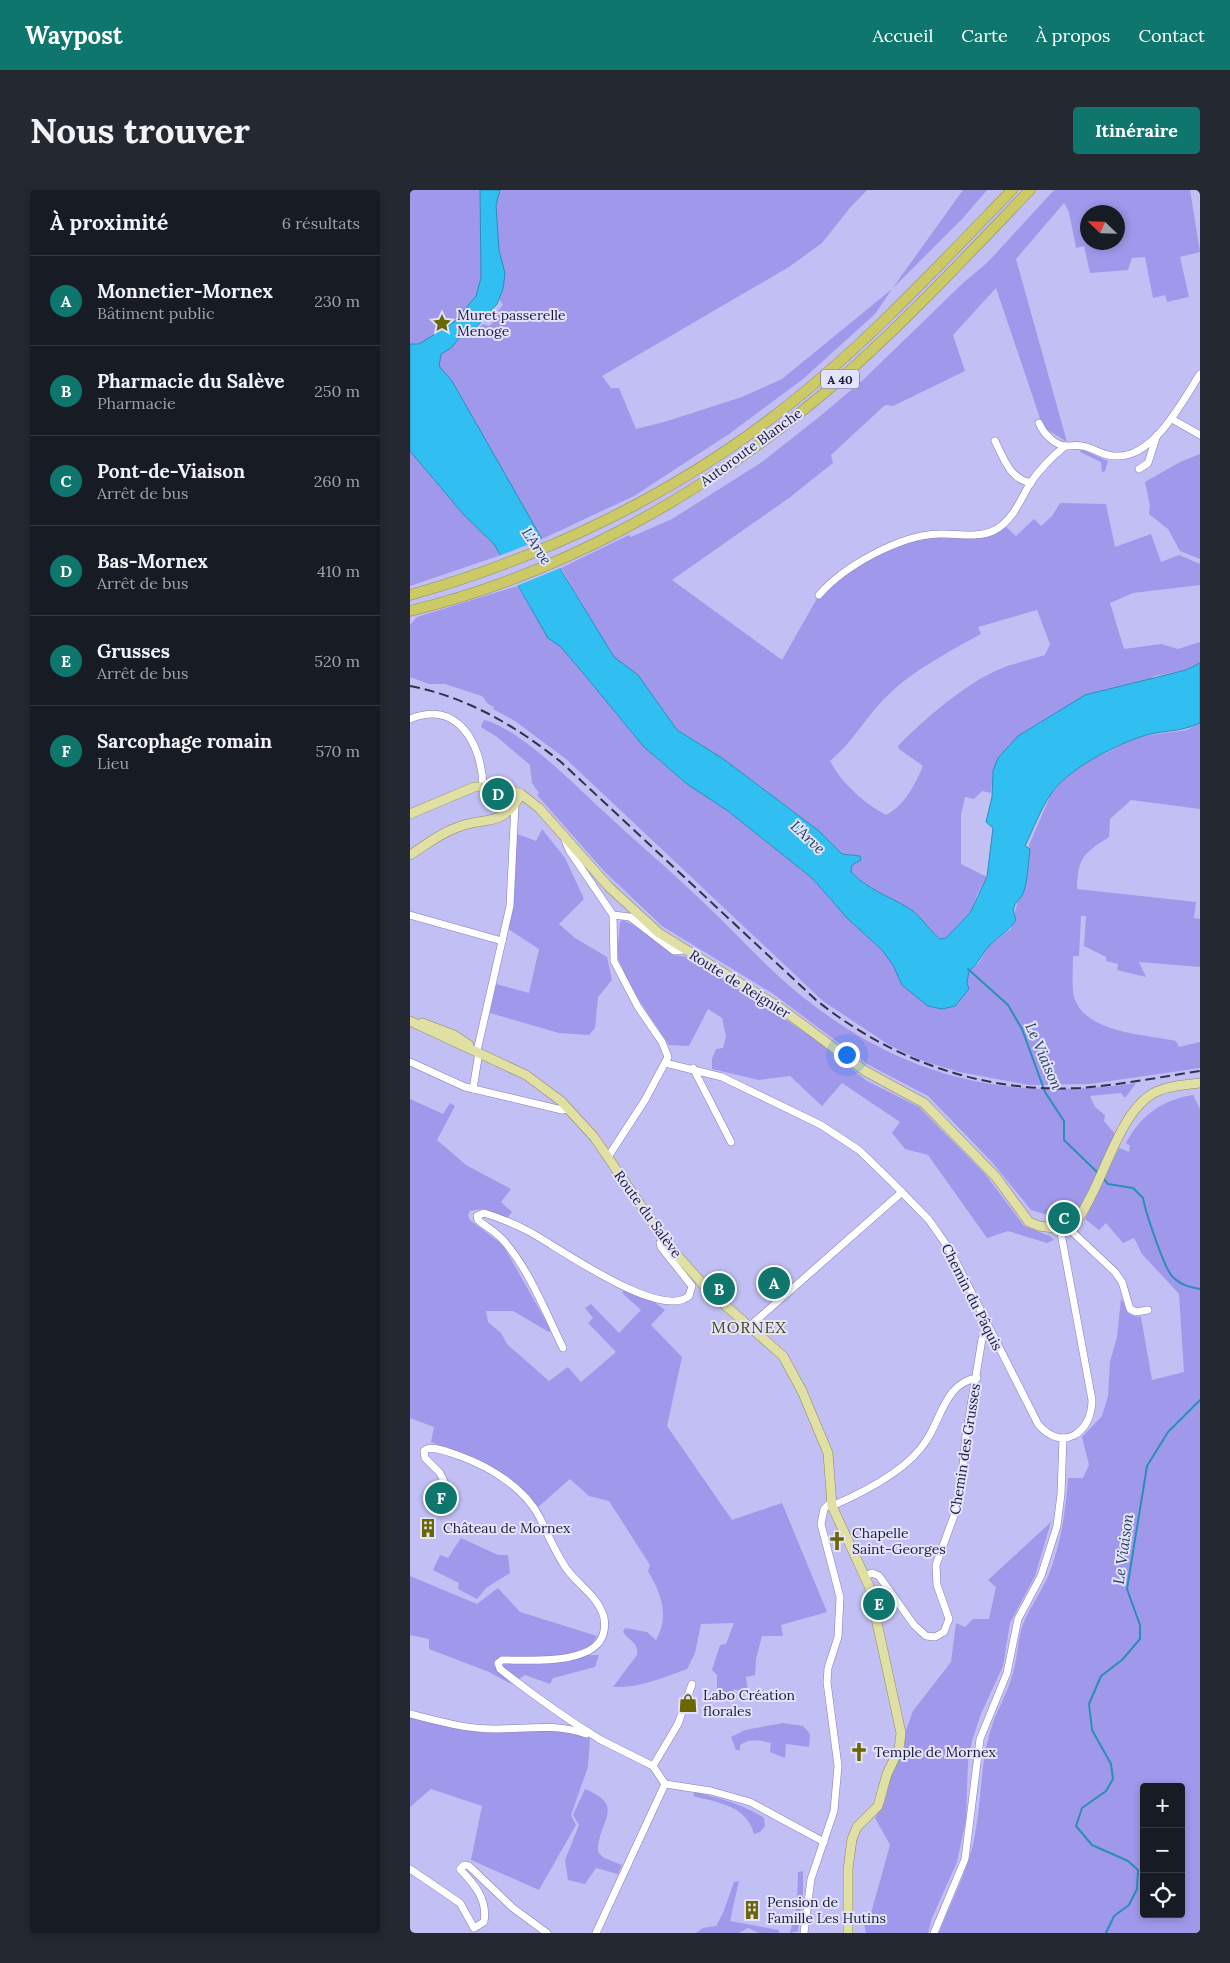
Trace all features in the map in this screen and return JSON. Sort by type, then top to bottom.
[{"type":"highway","name":"Autoroute Blanche","points":[[410,595],[508,563],[614,516],[705,464],[792,402],[871,334],[1012,190]]},
{"type":"highway","name":"Autoroute Blanche","points":[[412,610],[448,601],[514,578],[620,530],[719,472],[776,432],[818,399],[924,300],[1030,190]]},
{"type":"main road","name":"Route de Reignier","points":[[410,814],[461,791],[483,786],[504,787],[521,794],[539,808],[562,832],[597,874],[625,903],[659,932],[684,950],[779,1008],[865,1071],[924,1103],[996,1177],[1026,1218],[1044,1228],[1063,1227]]},
{"type":"main road","points":[[410,855],[453,828],[499,819],[510,812],[521,794]]},
{"type":"main road","name":"Route du Salève","points":[[410,1021],[433,1026],[454,1035],[478,1052],[534,1080],[570,1109],[608,1156],[664,1240],[710,1292],[780,1352],[800,1386],[828,1453],[831,1504],[865,1576],[901,1738],[899,1749],[887,1774],[878,1806],[857,1827],[852,1839],[848,1869],[848,1933]]},
{"type":"main road","points":[[1063,1227],[1076,1220],[1086,1205],[1131,1114],[1146,1097],[1163,1089],[1200,1083]]},
{"type":"street","points":[[1039,423],[1046,435],[1065,446],[1082,446],[1108,456],[1122,456],[1138,452],[1172,419],[1200,374]]},
{"type":"street","points":[[1172,419],[1200,435]]},
{"type":"street","points":[[1139,469],[1148,463],[1157,435]]},
{"type":"street","points":[[996,441],[1013,474],[1023,481],[1031,482]]},
{"type":"street","points":[[819,595],[831,583],[852,568],[898,544],[927,535],[977,535],[995,530],[1014,513],[1031,482],[1065,446]]},
{"type":"street","points":[[410,719],[423,714],[436,714],[458,723],[467,733],[477,753],[483,786]]},
{"type":"street","points":[[473,1089],[478,1052],[510,906],[516,804]]},
{"type":"street","points":[[562,832],[569,850],[613,915],[614,961],[631,994],[667,1052],[665,1062],[619,1142],[608,1156]]},
{"type":"street","points":[[410,914],[502,941]]},
{"type":"street","points":[[613,915],[630,917],[674,951],[684,950]]},
{"type":"street","points":[[410,1062],[473,1089],[562,1110],[570,1109]]},
{"type":"street","name":"Chemin du Pâquis","points":[[665,1062],[693,1068],[732,1082],[835,1133],[859,1150],[929,1220],[950,1250],[1038,1424],[1050,1434],[1063,1438]]},
{"type":"street","points":[[693,1068],[731,1142]]},
{"type":"street","points":[[750,1326],[902,1192]]},
{"type":"street","points":[[563,1348],[539,1299],[509,1247],[496,1232],[478,1220],[477,1216],[480,1214],[489,1215],[524,1230],[624,1288],[669,1300],[682,1300],[689,1296],[692,1286],[661,1247],[660,1243],[664,1240]]},
{"type":"street","points":[[1063,1227],[1115,1272],[1122,1282],[1130,1309],[1136,1312],[1148,1310]]},
{"type":"street","points":[[934,1933],[965,1859],[980,1739],[1007,1673],[1018,1619],[1041,1576],[1057,1526],[1061,1494],[1063,1438],[1074,1436],[1085,1426],[1091,1414],[1092,1400],[1063,1227]]},
{"type":"street","name":"Chemin des Grusses","points":[[865,1576],[872,1573],[879,1576],[920,1632],[936,1638],[944,1632],[949,1619],[936,1585],[936,1565],[959,1502],[966,1436],[982,1339],[990,1331]]},
{"type":"street","points":[[804,1933],[810,1883],[834,1810],[838,1760],[827,1682],[828,1668],[838,1638],[840,1597],[821,1524],[823,1512],[831,1504],[855,1496],[906,1463],[925,1444],[943,1406],[956,1388],[968,1379],[977,1378]]},
{"type":"street","points":[[450,1494],[440,1473],[425,1458],[424,1452],[427,1449],[442,1450],[477,1464],[522,1494],[540,1519],[553,1550],[568,1571],[598,1604],[604,1614],[604,1631],[599,1644],[592,1650],[561,1659],[502,1660],[498,1663],[500,1669],[564,1718],[653,1766],[664,1784]]},
{"type":"street","points":[[653,1766],[678,1724],[692,1684]]},
{"type":"street","points":[[410,1714],[478,1728],[560,1728],[602,1740]]},
{"type":"street","points":[[664,1784],[711,1791],[750,1802],[824,1842]]},
{"type":"street","points":[[596,1933],[664,1784]]},
{"type":"street","points":[[410,1869],[460,1903],[472,1931],[484,1922],[484,1905],[479,1892],[460,1869],[464,1865],[474,1868],[513,1908],[547,1933]]},
{"type":"shaded area","points":[[410,190],[867,190],[822,243],[789,267],[602,376],[611,388],[619,388],[636,429],[742,397],[782,379],[892,289],[875,314],[803,379],[729,434],[634,496],[542,539],[452,381],[410,344]],"holes":[[[499,299],[503,305],[493,316],[496,320],[489,326],[483,324],[480,327],[481,332],[472,333]]]},
{"type":"shaded area","points":[[963,190],[987,190],[963,218],[892,289]]},
{"type":"shaded area","points":[[1054,190],[1190,190],[1200,252],[1180,257],[1189,297],[1167,302],[1165,295],[1153,298],[1145,257],[1132,258],[1128,270],[1090,273],[1085,250],[1125,250],[1125,205],[1080,205],[1080,247],[1076,248],[1069,212],[1064,203],[1016,259],[1067,442],[1046,429],[1041,421],[996,288],[953,335],[965,371],[893,406],[885,405],[831,455],[833,463],[789,498],[672,580],[782,660],[819,595],[824,595],[845,576],[869,559],[909,542],[934,538],[976,538],[986,536],[1005,526],[1016,536],[1034,519],[1041,526],[1052,516],[1060,503],[1106,504],[1115,547],[1151,534],[1161,562],[1179,555],[1200,564],[1200,585],[1133,593],[1110,603],[1124,649],[1161,644],[1178,649],[1200,642],[1200,663],[1186,670],[1155,676],[993,771],[991,793],[982,791],[974,799],[965,797],[961,815],[961,864],[987,877],[970,913],[946,938],[941,939],[926,927],[915,912],[865,886],[851,872],[852,865],[861,860],[860,856],[842,854],[819,831],[722,758],[677,730],[638,675],[614,658],[561,568],[629,535],[631,537],[672,519],[762,462],[863,380],[963,283],[988,262]],"holes":[[[1037,610],[1050,644],[1045,655],[1005,667],[973,683],[932,714],[898,746],[899,749],[923,766],[913,787],[904,800],[886,815],[862,799],[847,785],[830,761],[896,688],[931,663],[981,634],[978,627]]]},
{"type":"shaded area","points":[[1081,449],[1108,461],[1105,471],[1102,472],[1101,462],[1080,452]]},
{"type":"shaded area","points":[[410,451],[464,515],[494,544],[501,555],[410,586]]},
{"type":"shaded area","points":[[1200,454],[1200,559],[1180,551],[1168,529],[1149,514],[1150,506],[1145,482],[1180,462]]},
{"type":"shaded area","points":[[517,586],[548,637],[561,647],[644,747],[687,784],[728,811],[812,878],[848,919],[882,950],[893,965],[902,985],[928,1006],[942,1009],[955,1006],[969,989],[967,983],[969,971],[979,963],[988,946],[1011,929],[1030,850],[1029,845],[1051,794],[1067,776],[1085,763],[1137,737],[1187,730],[1200,723],[1200,809],[1131,800],[1110,819],[1109,837],[1084,857],[1079,870],[1077,889],[1196,902],[1194,918],[1200,919],[1200,967],[1139,962],[1146,977],[1117,970],[1118,964],[1106,961],[1106,957],[1084,946],[1086,916],[1081,916],[1079,956],[1073,956],[1073,992],[1078,1006],[1087,1016],[1100,1024],[1131,1033],[1176,1041],[1179,1047],[1200,1042],[1200,1068],[1089,1084],[1029,1085],[959,1072],[920,1060],[889,1045],[823,1001],[566,759],[515,721],[493,709],[494,707],[488,704],[482,696],[445,684],[429,684],[410,677],[410,625],[417,617]]},
{"type":"shaded area","points":[[484,720],[498,725],[530,745],[691,890],[799,994],[838,1023],[877,1046],[917,1064],[958,1077],[1000,1085],[1043,1089],[1088,1088],[1136,1083],[1125,1098],[1121,1093],[1090,1096],[1095,1107],[1105,1115],[1104,1121],[1116,1135],[1081,1205],[1074,1212],[1059,1216],[1031,1210],[992,1162],[928,1096],[867,1064],[772,993],[662,926],[605,872],[537,795],[539,793],[532,783],[530,765],[497,737],[481,727]]},
{"type":"shaded area","points":[[542,829],[565,858],[584,899],[559,924],[575,938],[607,957],[612,980],[598,997],[595,1028],[589,1035],[559,1033],[490,1013],[496,984],[529,993],[539,949],[508,929],[514,905],[517,834],[536,841]]},
{"type":"shaded area","points":[[622,920],[632,924],[674,955],[686,957],[749,995],[813,1038],[867,1081],[919,1107],[985,1174],[1024,1226],[1050,1236],[1054,1240],[1047,1243],[1008,1231],[987,1238],[928,1155],[905,1149],[892,1133],[900,1122],[842,1083],[822,1106],[790,1076],[759,1080],[712,1069],[712,1059],[716,1049],[723,1048],[726,1036],[722,1018],[708,1009],[689,1046],[669,1045],[631,988],[617,956],[620,922]]},
{"type":"shaded area","points":[[1193,1095],[1200,1109],[1200,1933],[939,1933],[969,1860],[977,1821],[987,1742],[1014,1670],[1023,1624],[1046,1580],[1057,1550],[1068,1478],[1083,1478],[1089,1465],[1082,1437],[1102,1416],[1108,1396],[1110,1362],[1117,1337],[1121,1299],[1128,1313],[1141,1317],[1152,1380],[1184,1372],[1179,1294],[1142,1254],[1134,1238],[1123,1243],[1106,1223],[1099,1230],[1085,1219],[1119,1148],[1129,1152],[1130,1146],[1126,1143],[1138,1124],[1154,1110],[1172,1101]]},
{"type":"shaded area","points":[[410,1099],[443,1114],[450,1103],[455,1106],[437,1140],[466,1165],[511,1189],[501,1202],[512,1212],[507,1218],[482,1209],[470,1211],[468,1215],[470,1220],[503,1245],[551,1330],[549,1332],[513,1311],[486,1311],[488,1322],[501,1333],[507,1344],[549,1381],[568,1367],[581,1382],[616,1352],[588,1323],[593,1318],[585,1308],[591,1304],[619,1333],[641,1310],[622,1293],[624,1290],[654,1302],[665,1310],[651,1325],[682,1357],[667,1426],[732,1520],[782,1503],[827,1612],[781,1625],[783,1636],[762,1636],[756,1659],[755,1675],[746,1677],[748,1693],[734,1689],[731,1698],[720,1696],[719,1689],[717,1689],[717,1675],[712,1670],[720,1645],[726,1644],[734,1623],[701,1624],[695,1653],[687,1669],[642,1684],[613,1687],[637,1655],[635,1644],[623,1632],[625,1628],[647,1632],[656,1640],[660,1631],[663,1613],[660,1596],[648,1571],[650,1565],[609,1501],[589,1496],[570,1479],[537,1508],[503,1475],[485,1463],[431,1442],[434,1427],[410,1418]]},
{"type":"shaded area","points":[[1051,1522],[1035,1576],[1010,1623],[1003,1666],[981,1714],[972,1741],[968,1762],[966,1819],[957,1862],[932,1918],[928,1933],[866,1933],[864,1923],[868,1924],[890,1845],[875,1818],[885,1801],[892,1773],[904,1751],[906,1730],[913,1711],[951,1662],[956,1623],[965,1627],[973,1619],[989,1619],[996,1587],[988,1580]]},
{"type":"shaded area","points":[[461,1538],[498,1555],[508,1555],[510,1573],[486,1588],[477,1599],[458,1589],[459,1583],[433,1570],[440,1555],[448,1558]]},
{"type":"shaded area","points":[[410,1576],[477,1604],[498,1588],[520,1612],[597,1636],[591,1646],[561,1656],[504,1656],[495,1660],[494,1666],[513,1685],[489,1672],[429,1649],[429,1639],[410,1635]]},
{"type":"shaded area","points":[[588,1655],[599,1655],[595,1667],[553,1678],[550,1684],[525,1675],[519,1679],[504,1668],[503,1664],[561,1662]]},
{"type":"shaded area","points":[[410,1718],[474,1730],[560,1731],[590,1738],[588,1767],[571,1815],[576,1825],[539,1890],[471,1860],[482,1806],[431,1789],[410,1807]]},
{"type":"shaded area","points":[[783,1723],[803,1726],[810,1734],[809,1747],[786,1744],[785,1758],[770,1752],[771,1743],[762,1741],[747,1741],[740,1745],[740,1750],[736,1750],[731,1737],[745,1730]]},
{"type":"shaded area","points":[[585,1789],[598,1795],[608,1808],[598,1852],[604,1858],[622,1865],[618,1874],[596,1868],[585,1884],[568,1880],[565,1860],[579,1825],[573,1815]]},
{"type":"shaded area","points":[[695,1792],[722,1799],[748,1809],[764,1818],[765,1826],[760,1832],[754,1834],[750,1824],[738,1811],[722,1803],[693,1796]]},
{"type":"shaded area","points":[[803,1871],[803,1892],[798,1931],[790,1933],[797,1905],[798,1872]]},
{"type":"shaded area","points":[[739,1881],[730,1921],[779,1930],[779,1933],[759,1933],[748,1928],[739,1933],[696,1933],[703,1928],[716,1926],[723,1913],[734,1882]]},
{"type":"water","name":"L'Arve","points":[[480,190],[500,190],[496,205],[499,250],[505,273],[503,289],[497,304],[471,333],[461,336],[451,348],[441,354],[439,366],[452,381],[542,539],[614,657],[638,675],[677,730],[722,758],[819,831],[842,854],[860,856],[861,860],[852,865],[851,872],[866,885],[913,911],[940,939],[946,938],[970,913],[987,877],[993,828],[986,822],[992,797],[993,771],[998,758],[1018,736],[1085,695],[1186,670],[1200,663],[1200,723],[1185,728],[1145,735],[1126,742],[1078,768],[1058,785],[1051,794],[1025,846],[1030,849],[1027,876],[1024,891],[1014,906],[1016,920],[990,945],[969,971],[967,983],[969,989],[955,1006],[942,1009],[928,1006],[902,985],[893,965],[882,950],[848,919],[812,878],[728,811],[687,784],[644,747],[561,647],[548,638],[494,544],[464,515],[410,451],[410,344],[419,344],[454,322],[476,296],[481,278]]},
{"type":"pier","points":[[544,538],[563,567],[514,587],[499,556]]},
{"type":"waterway","name":"Le Viaison","points":[[968,969],[1008,1005],[1022,1029],[1045,1092],[1064,1121],[1064,1140],[1098,1173]]},
{"type":"waterway","name":"Le Viaison","points":[[1103,1178],[1108,1184],[1133,1188],[1143,1198],[1155,1238],[1164,1262],[1172,1276],[1181,1284],[1200,1289]]},
{"type":"waterway","name":"Le Viaison","points":[[1106,1933],[1114,1916],[1129,1905],[1137,1889],[1138,1870],[1128,1861],[1092,1845],[1076,1826],[1082,1808],[1106,1791],[1113,1779],[1111,1764],[1092,1730],[1089,1704],[1101,1676],[1122,1660],[1140,1639],[1140,1625],[1127,1589],[1147,1466],[1168,1432],[1200,1400]]},
{"type":"railway","points":[[410,686],[451,697],[471,705],[508,725],[544,749],[561,762],[816,1000],[875,1040],[907,1056],[973,1078],[1008,1085],[1044,1088],[1095,1087],[1200,1071]]},
{"type":"place","name":"Muret passerelle Menoge","points":[[442,323]]},
{"type":"place","name":"Bas-Mornex","points":[[498,794]]},
{"type":"place","name":"Pont-de-Viaison","points":[[1064,1218]]},
{"type":"place","name":"Monnetier-Mornex","points":[[774,1283]]},
{"type":"place","name":"Pharmacie du Salève","points":[[719,1289]]},
{"type":"place","name":"Sarcophage romain","points":[[441,1498]]},
{"type":"place","name":"Château de Mornex","points":[[428,1528]]},
{"type":"place","name":"Chapelle Saint-Georges","points":[[837,1541]]},
{"type":"place","name":"Grusses","points":[[879,1604]]},
{"type":"place","name":"Labo Création florales","points":[[688,1703]]},
{"type":"place","name":"Temple de Mornex","points":[[859,1752]]},
{"type":"place","name":"Pension de Famille Les Hutins","points":[[752,1910]]},
{"type":"district","name":"MORNEX","points":[[749,1327]]}]
